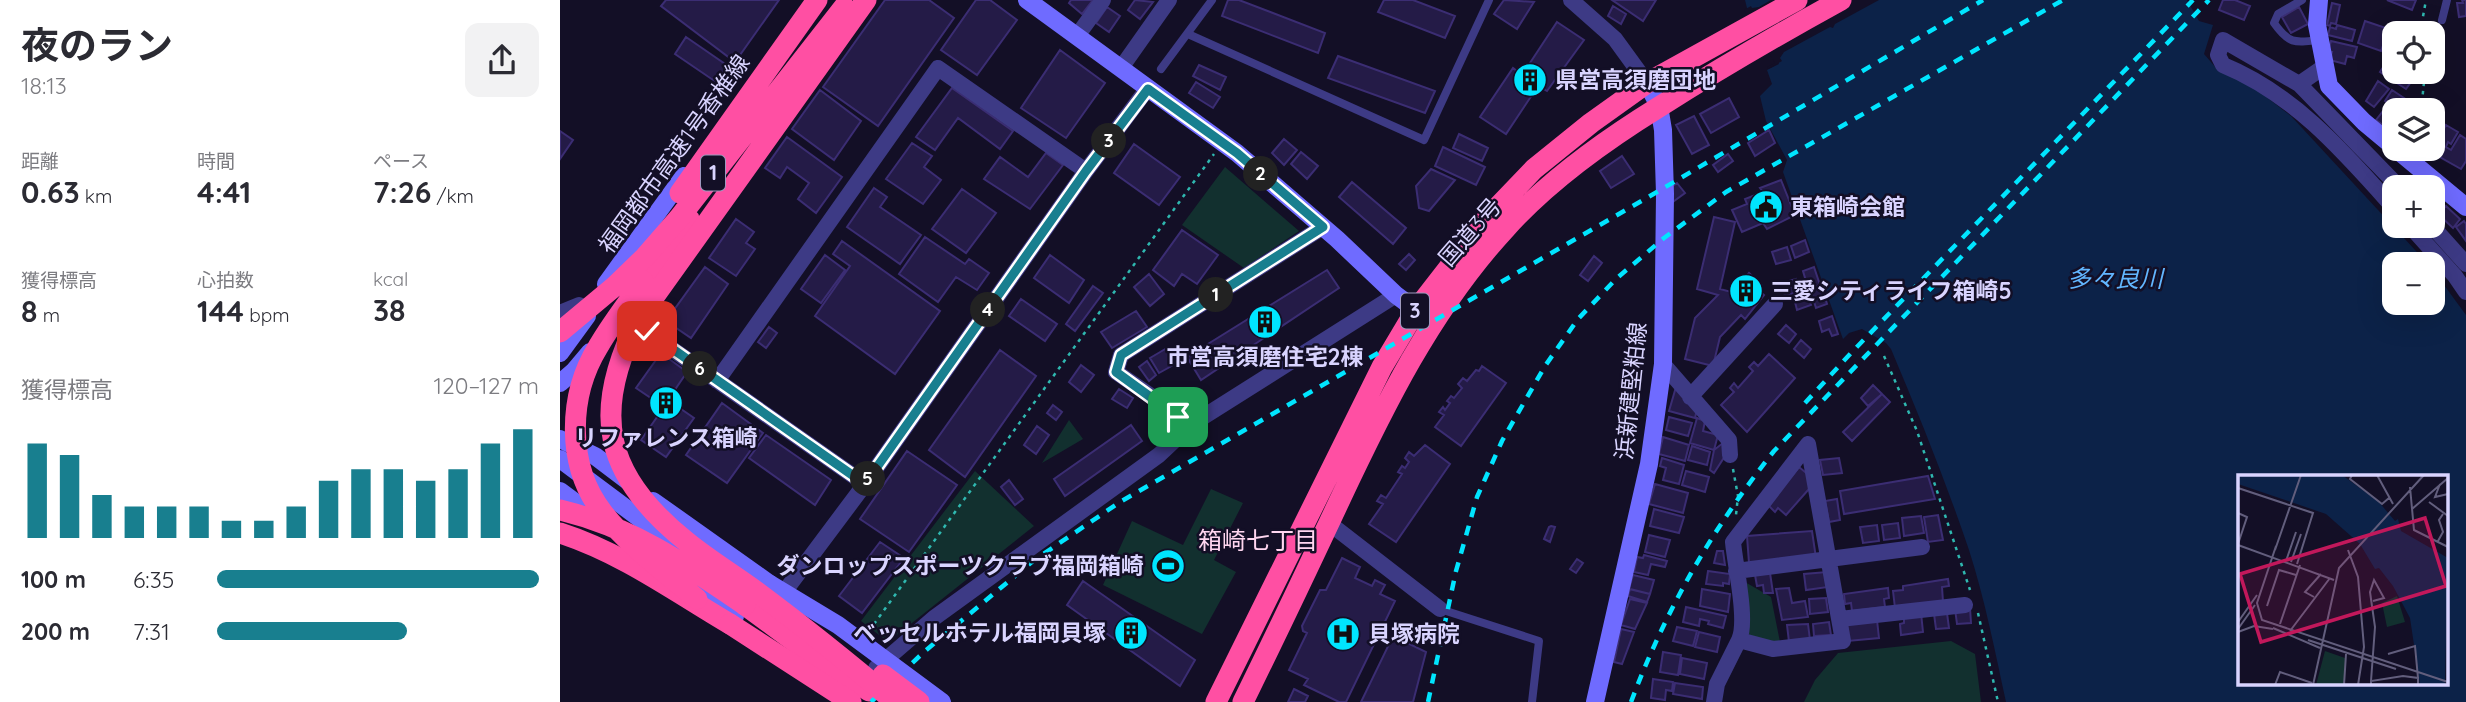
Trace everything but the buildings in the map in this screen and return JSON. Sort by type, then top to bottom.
[{"type":"highway","name":"福岡都市高速1号香椎線","points":[[560,330],[619,273],[651,232],[817,0]]},
{"type":"highway","points":[[730,624],[652,561],[602,511],[591,493],[580,464],[575,440],[579,393],[597,348],[830,19],[834,0]]},
{"type":"highway","name":"福岡都市高速1号香椎線","points":[[560,330],[615,286],[653,247],[850,0]]},
{"type":"highway","points":[[866,0],[639,318],[625,344],[614,375],[609,408],[611,432],[624,470],[636,493],[659,517],[688,543],[785,613],[895,702]]},
{"type":"highway","name":"国道3号","points":[[1216,702],[1382,367],[1424,316],[1489,216],[1534,169],[1647,83],[1797,0]]},
{"type":"highway","name":"国道3号","points":[[1243,702],[1424,316],[1452,293],[1506,227],[1544,191],[1609,139],[1761,44],[1841,0]]},
{"type":"highway","points":[[560,510],[608,523],[649,542],[746,605],[814,656],[887,702]]},
{"type":"highway","points":[[560,532],[635,565],[851,702]]},
{"type":"highway","points":[[770,584],[829,635],[919,702]]},
{"type":"street","points":[[560,353],[589,313],[588,309],[811,0]]},
{"type":"street","points":[[560,383],[623,314],[850,0]]},
{"type":"street","points":[[1077,36],[1103,0]]},
{"type":"street","points":[[1121,68],[1169,0]]},
{"type":"street","points":[[1571,0],[1615,39],[1647,83]]},
{"type":"street","points":[[2319,0],[2317,25],[2329,86],[2382,137]]},
{"type":"street","points":[[1033,2],[1223,142],[1323,227],[1396,295],[1424,316]]},
{"type":"street","points":[[2382,195],[2336,143],[2280,96],[2245,74],[2223,65],[2218,55],[2223,40],[2299,84],[2387,175]]},
{"type":"street","points":[[2299,84],[2325,66]]},
{"type":"street","points":[[717,381],[938,68],[1086,171]]},
{"type":"street","name":"浜新建堅粕線","points":[[1595,702],[1649,464],[1663,364],[1663,130],[1660,106],[1647,83]]},
{"type":"street","points":[[768,613],[865,484],[1086,171],[1148,89]]},
{"type":"street","points":[[2411,161],[2466,206]]},
{"type":"street","points":[[1192,424],[1116,372],[1121,355],[1323,227]]},
{"type":"street","points":[[2421,238],[2466,292]]},
{"type":"street","points":[[2443,238],[2466,264]]},
{"type":"street","points":[[861,681],[934,618],[1159,454],[1192,424],[1396,295]]},
{"type":"street","points":[[1689,397],[1775,304]]},
{"type":"street","points":[[560,313],[579,305],[588,309]]},
{"type":"street","points":[[623,314],[865,484]]},
{"type":"street","points":[[587,356],[573,398],[571,421],[574,432],[595,456],[770,584],[838,625],[942,702]]},
{"type":"street","points":[[1663,364],[1729,440],[1730,455]]},
{"type":"street","points":[[560,439],[595,456]]},
{"type":"street","points":[[1714,702],[1717,684],[1742,635],[1732,542],[1808,444],[1843,641],[1773,649],[1740,640]]},
{"type":"street","points":[[560,459],[887,702]]},
{"type":"street","points":[[560,491],[706,597],[858,702]]},
{"type":"street","points":[[1329,523],[1440,610]]},
{"type":"street","points":[[560,532],[606,545],[689,584]]},
{"type":"street","points":[[1736,571],[1922,547]]},
{"type":"street","points":[[706,597],[743,634],[831,702]]},
{"type":"street","points":[[1840,619],[1970,600]]},
{"type":"lane","points":[[1161,69],[1212,0]]},
{"type":"lane","points":[[1188,34],[1424,140],[1489,0]]},
{"type":"lane","points":[[2302,0],[2278,14],[2274,23],[2285,37],[2292,41],[2319,40]]},
{"type":"lane","points":[[2442,20],[2447,0]]},
{"type":"lane","points":[[1440,610],[1539,641],[1532,702]]},
{"type":"path","points":[[2422,21],[2426,0]]},
{"type":"path","points":[[866,634],[1223,142]]},
{"type":"path","points":[[1884,356],[1917,431],[1970,600],[1998,702]]},
{"type":"path","points":[[1730,455],[1738,496],[1732,542]]},
{"type":"green space","points":[[1225,167],[1299,231],[1244,268],[1182,225]]},
{"type":"green space","points":[[1069,420],[1083,439],[1042,463]]},
{"type":"green space","points":[[975,471],[1034,526],[888,642],[861,621]]},
{"type":"green space","name":"ダンロップスポーツクラブ福岡箱崎","points":[[1211,489],[1243,503],[1214,560],[1236,572],[1202,634],[1103,585],[1132,521],[1183,545]]},
{"type":"green space","points":[[1745,582],[1771,597],[1780,642],[1748,638]]},
{"type":"green space","points":[[1951,641],[1975,654],[1981,702],[1804,702],[1815,680],[1838,653]]},
{"type":"water","name":"多々良川","points":[[1745,0],[2187,0],[2199,21],[2213,25],[2204,54],[2217,69],[2247,82],[2291,116],[2382,214],[2382,238],[2404,238],[2417,252],[2382,252],[2382,315],[2445,315],[2445,286],[2466,315],[2466,702],[2006,702],[1969,550],[1891,349],[1886,343],[1862,329],[1849,333],[1843,339],[1783,172],[1787,160],[1766,121],[1760,96],[1772,84],[1767,70],[1779,64]]},
{"type":"pier","points":[[1771,0],[1879,0],[1835,24],[1833,28],[1830,27],[1784,52],[1780,58],[1782,61],[1768,69],[1767,67],[1775,63],[1744,10],[1751,6],[1759,7]]},
{"type":"railway","points":[[871,702],[925,651],[1033,561],[1120,502],[1983,0]]},
{"type":"railway","points":[[1428,702],[1456,571],[1477,497],[1502,441],[1545,366],[1578,319],[1616,279],[1664,238],[1726,192],[2063,0]]},
{"type":"railway","points":[[1805,403],[2193,0]]},
{"type":"railway","points":[[1631,702],[1659,635],[1692,571],[1730,510],[1774,451],[2209,0]]},
{"type":"place","name":"県営高須磨団地","points":[[1530,80]]},
{"type":"place","name":"東箱崎会館","points":[[1766,207]]},
{"type":"place","name":"三愛シティライフ箱崎5","points":[[1746,291]]},
{"type":"place","name":"市営高須磨住宅2棟","points":[[1265,322]]},
{"type":"place","name":"リファレンス箱崎","points":[[666,403]]},
{"type":"place","name":"ダンロップスポーツクラブ福岡箱崎","points":[[1168,566]]},
{"type":"place","name":"ベッセルホテル福岡貝塚","points":[[1131,633]]},
{"type":"place","name":"貝塚病院","points":[[1343,634]]},
{"type":"district","name":"箱崎七丁目","points":[[1258,541]]},
{"type":"route","points":[[647,331],[865,484],[1086,171],[1148,89],[1237,153],[1323,227],[1121,355],[1116,372],[1178,417]]}]
